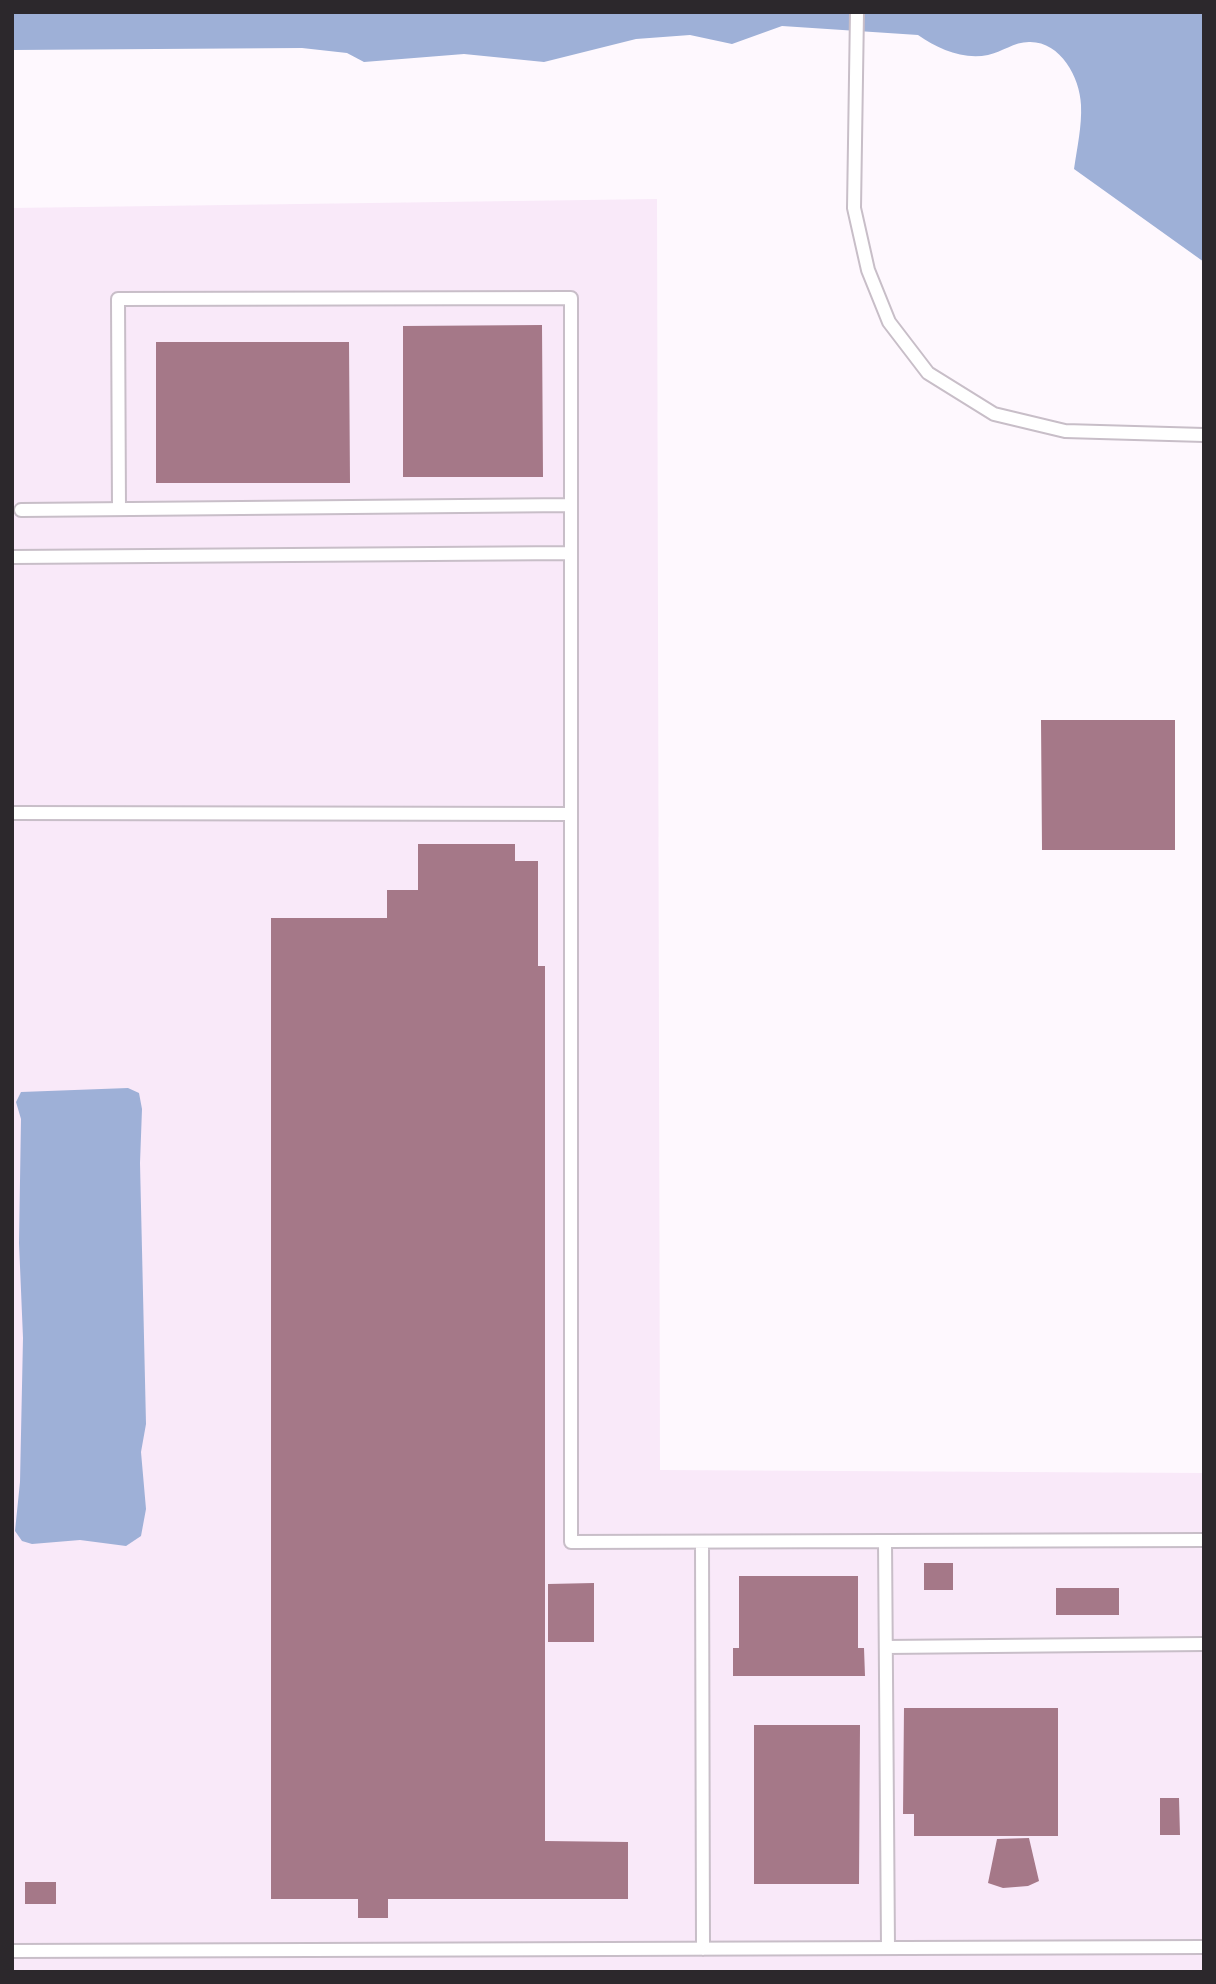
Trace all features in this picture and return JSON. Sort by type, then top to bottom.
[{"type":"lane","points":[[857,12],[854,208],[868,270],[889,322],[928,373],[994,414],[1065,431],[1204,435]]},
{"type":"lane","points":[[119,509],[118,299],[570,298],[571,1542],[1204,1540]]},
{"type":"lane","points":[[21,510],[571,505]]},
{"type":"lane","points":[[12,557],[570,553]]},
{"type":"lane","points":[[12,813],[571,814]]},
{"type":"lane","points":[[885,1541],[888,1948]]},
{"type":"lane","points":[[702,1542],[704,1949]]},
{"type":"lane","points":[[886,1647],[1204,1644]]},
{"type":"lane","points":[[12,1951],[1204,1947]]},
{"type":"shaded area","points":[[657,199],[660,1470],[1204,1473],[1204,1972],[12,1972],[12,208]]},
{"type":"water","points":[[12,12],[1204,12],[1204,262],[1074,169],[1081,113],[1080,94],[1072,72],[1059,54],[1040,43],[1024,42],[988,55],[969,56],[942,49],[918,35],[782,26],[732,44],[690,35],[636,39],[544,62],[464,54],[364,62],[347,53],[302,48],[12,50]]},
{"type":"water","points":[[128,1088],[139,1093],[142,1109],[140,1163],[146,1424],[141,1452],[146,1509],[141,1536],[126,1546],[80,1540],[32,1544],[22,1541],[15,1531],[20,1482],[23,1338],[19,1243],[21,1119],[16,1102],[21,1092]]},
{"type":"building","points":[[542,325],[543,477],[403,477],[403,326]]},
{"type":"building","points":[[156,342],[349,342],[350,483],[156,483]]},
{"type":"building","points":[[1041,720],[1175,720],[1175,850],[1042,850]]},
{"type":"building","points":[[418,844],[515,844],[515,861],[538,861],[538,966],[545,966],[545,1841],[628,1842],[628,1899],[388,1899],[388,1918],[358,1918],[358,1899],[271,1899],[271,918],[387,918],[387,890],[418,890]]},
{"type":"building","points":[[924,1563],[953,1563],[953,1590],[924,1590]]},
{"type":"building","points":[[739,1576],[858,1576],[858,1648],[864,1648],[865,1676],[733,1676],[733,1648],[739,1648]]},
{"type":"building","points":[[594,1583],[594,1642],[548,1642],[548,1584]]},
{"type":"building","points":[[1056,1588],[1119,1588],[1119,1615],[1056,1615]]},
{"type":"building","points":[[904,1708],[1058,1708],[1058,1836],[914,1836],[914,1814],[903,1814]]},
{"type":"building","points":[[754,1725],[860,1725],[859,1884],[754,1884]]},
{"type":"building","points":[[1160,1798],[1179,1798],[1180,1835],[1160,1835]]},
{"type":"building","points":[[1029,1838],[1039,1881],[1028,1886],[1003,1888],[988,1883],[997,1839]]},
{"type":"building","points":[[25,1882],[56,1882],[56,1904],[25,1904]]}]
